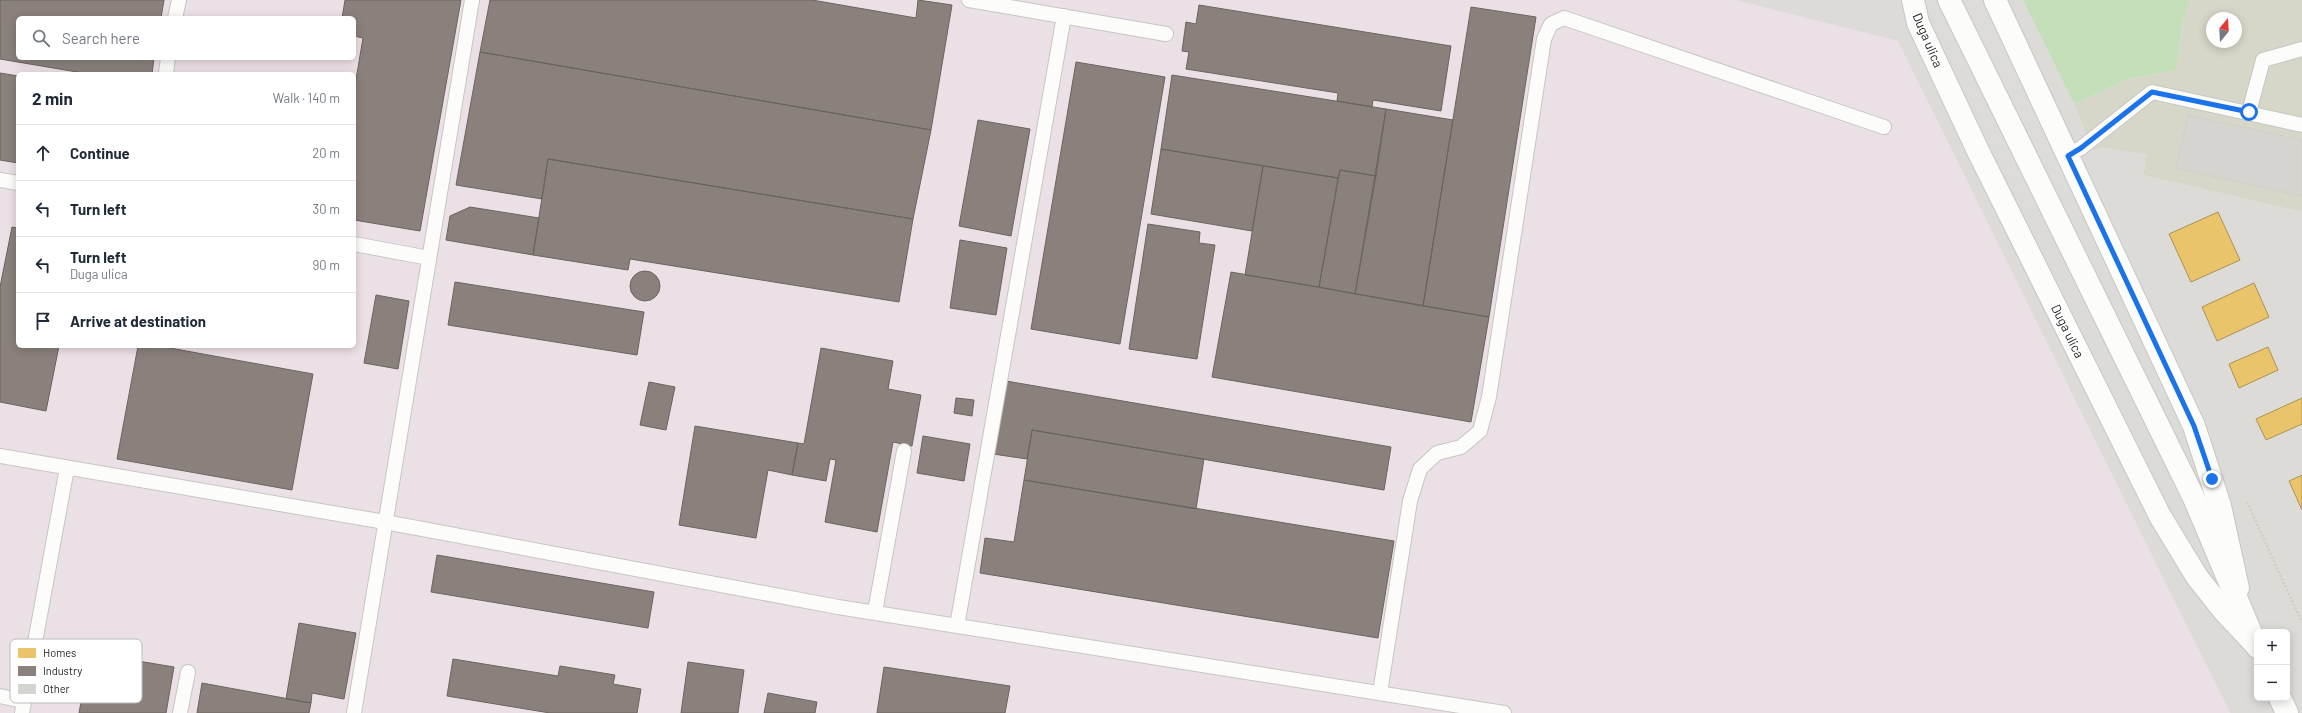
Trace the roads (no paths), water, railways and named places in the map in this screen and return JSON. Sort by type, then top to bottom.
[{"type":"street","name":"Duga ulica","points":[[1913,0],[1918,23],[1975,144],[2160,516],[2197,577],[2224,611],[2254,644]]},
{"type":"street","name":"Duga ulica","points":[[1949,0],[2194,498],[2254,641]]},
{"type":"street","name":"Duga ulica","points":[[1995,0],[2194,426],[2220,506],[2244,617]]},
{"type":"street","points":[[2281,701],[2287,713]]},
{"type":"lane","points":[[175,16],[179,0]]},
{"type":"lane","points":[[354,713],[384,522],[472,0]]},
{"type":"lane","points":[[969,0],[1166,34]]},
{"type":"lane","points":[[957,626],[1064,16]]},
{"type":"lane","points":[[1380,693],[1410,501],[1420,469],[1437,454],[1461,447],[1480,431],[1489,397],[1544,39],[1551,24],[1564,18],[1884,127]]},
{"type":"lane","points":[[2249,112],[2263,60],[2302,49]]},
{"type":"lane","points":[[166,72],[168,60]]},
{"type":"lane","points":[[2068,156],[2081,148],[2152,92],[2249,112],[2302,125]]},
{"type":"lane","points":[[0,180],[16,183]]},
{"type":"lane","points":[[356,244],[429,258]]},
{"type":"lane","points":[[875,612],[904,451]]},
{"type":"lane","points":[[0,456],[384,522],[875,612],[1504,713]]},
{"type":"lane","points":[[36,639],[67,468]]},
{"type":"lane","points":[[180,713],[188,672]]},
{"type":"lane","points":[[0,696],[10,701]]}]
